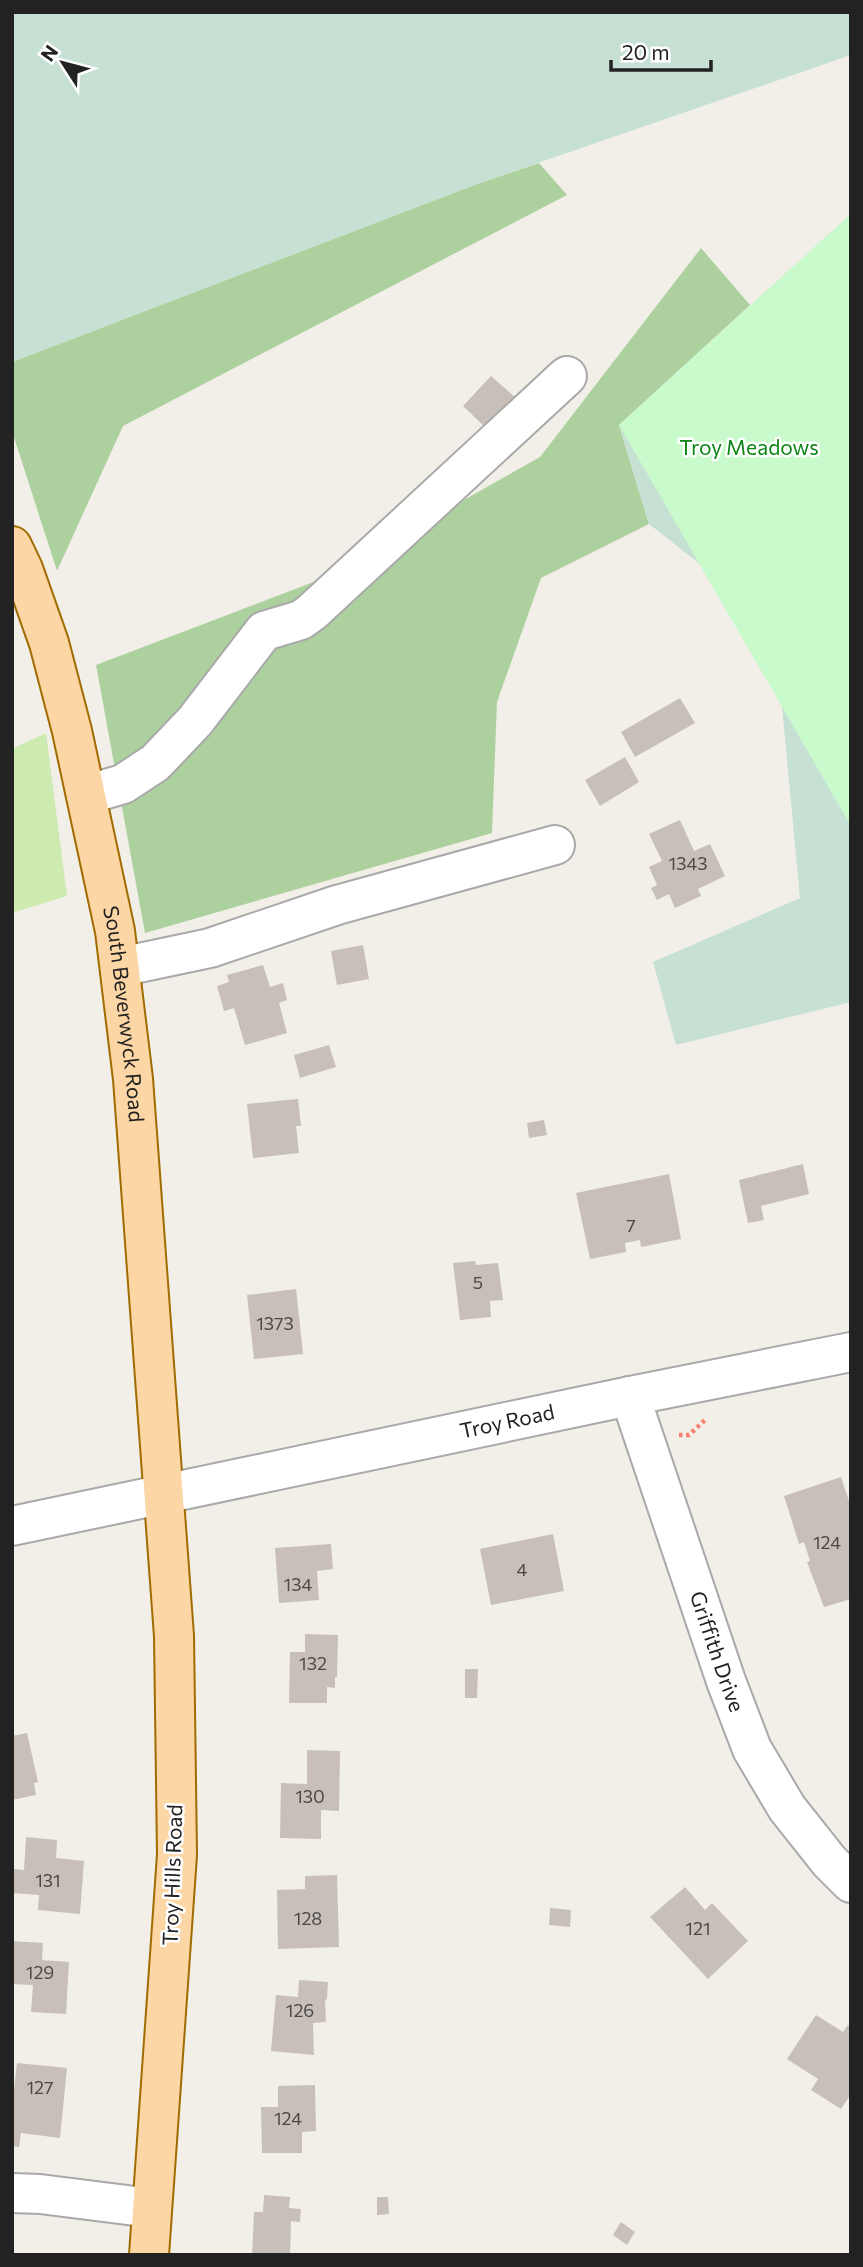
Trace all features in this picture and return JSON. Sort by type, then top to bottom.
[{"type":"main road","name":"South Beverwyck Road","points":[[12,546],[49,643],[72,731],[115,931],[133,1079],[164,1495]]},
{"type":"main road","name":"Troy Hills Road","points":[[149,2255],[177,1855],[174,1636],[164,1495]]},
{"type":"street","points":[[86,795],[123,784],[155,762],[195,721],[264,631],[302,620],[567,376]]},
{"type":"street","points":[[120,967],[210,948],[337,905],[555,845]]},
{"type":"street","name":"Troy Road","points":[[12,1526],[851,1352]]},
{"type":"street","name":"Griffith Drive","points":[[629,1396],[726,1681],[752,1749],[787,1808],[829,1861],[851,1883]]},
{"type":"street","points":[[12,2193],[151,2208]]},
{"type":"green space","points":[[12,12],[851,12],[851,55],[477,184],[12,362]]},
{"type":"green space","points":[[539,163],[567,195],[123,426],[57,571],[12,431],[12,362],[477,184]]},
{"type":"green space","name":"Troy Meadows","points":[[851,214],[851,1002],[676,1045],[653,962],[800,898],[774,622],[649,524],[619,425]]},
{"type":"green space","name":"Troy Meadows","points":[[851,214],[851,826],[619,425]]},
{"type":"green space","points":[[701,248],[750,305],[619,425],[649,524],[541,578],[497,702],[492,833],[145,933],[96,665],[329,576],[540,457]]},
{"type":"green space","points":[[46,733],[67,896],[12,913],[12,749]]},
{"type":"building","points":[[491,376],[515,397],[486,428],[463,406]]},
{"type":"building","points":[[680,698],[695,723],[635,757],[621,732]]},
{"type":"building","points":[[625,757],[639,782],[600,806],[585,780]]},
{"type":"building","points":[[680,820],[694,851],[710,844],[725,876],[698,889],[701,896],[675,908],[669,894],[657,900],[651,888],[657,885],[649,867],[662,861],[649,834]]},
{"type":"building","points":[[363,945],[369,979],[337,985],[331,951]]},
{"type":"building","points":[[263,965],[270,987],[283,983],[287,1000],[279,1003],[287,1033],[245,1045],[234,1008],[224,1011],[217,986],[229,982],[227,975]]},
{"type":"building","points":[[329,1045],[336,1067],[300,1078],[294,1055]]},
{"type":"building","points":[[298,1099],[301,1126],[296,1126],[299,1153],[253,1158],[247,1104]]},
{"type":"building","points":[[544,1120],[547,1135],[529,1138],[527,1123]]},
{"type":"building","points":[[803,1164],[809,1194],[761,1206],[764,1220],[748,1223],[739,1180]]},
{"type":"building","points":[[669,1174],[681,1239],[641,1247],[640,1240],[625,1243],[626,1252],[590,1259],[576,1193]]},
{"type":"building","points":[[475,1261],[476,1265],[498,1263],[503,1300],[490,1301],[491,1317],[460,1320],[453,1263]]},
{"type":"building","points":[[296,1289],[303,1354],[254,1359],[247,1295]]},
{"type":"building","points":[[841,1477],[851,1507],[851,1599],[824,1607],[807,1562],[810,1561],[804,1542],[799,1544],[784,1496]]},
{"type":"building","points":[[553,1534],[564,1591],[491,1605],[480,1549]]},
{"type":"building","points":[[331,1544],[333,1569],[317,1571],[319,1600],[279,1603],[275,1548]]},
{"type":"building","points":[[305,1634],[338,1635],[337,1677],[335,1688],[327,1687],[327,1703],[289,1703],[290,1652],[305,1652]]},
{"type":"building","points":[[465,1669],[478,1669],[477,1698],[465,1698]]},
{"type":"building","points":[[27,1733],[38,1782],[34,1783],[36,1795],[12,1800],[12,1736]]},
{"type":"building","points":[[307,1750],[340,1751],[339,1811],[321,1810],[321,1839],[280,1838],[281,1783],[307,1784]]},
{"type":"building","points":[[26,1837],[57,1840],[56,1858],[84,1861],[80,1914],[38,1910],[39,1895],[12,1893],[14,1869],[24,1870]]},
{"type":"building","points":[[337,1875],[339,1947],[278,1949],[277,1890],[305,1889],[305,1876]]},
{"type":"building","points":[[685,1887],[705,1910],[712,1903],[748,1941],[708,1979],[650,1917]]},
{"type":"building","points":[[550,1908],[571,1910],[570,1927],[549,1925]]},
{"type":"building","points":[[12,1941],[43,1943],[42,1960],[69,1962],[66,2014],[31,2012],[33,1985],[12,1984]]},
{"type":"building","points":[[299,1980],[328,1982],[326,2022],[313,2023],[314,2055],[271,2051],[276,1995],[298,1997]]},
{"type":"building","points":[[816,2015],[843,2032],[848,2025],[851,2027],[851,2094],[841,2109],[811,2090],[818,2079],[787,2059]]},
{"type":"building","points":[[17,2063],[67,2068],[60,2138],[21,2133],[19,2147],[12,2146],[12,2107]]},
{"type":"building","points":[[315,2085],[316,2131],[302,2132],[302,2153],[262,2153],[261,2107],[278,2107],[278,2086]]},
{"type":"building","points":[[264,2195],[290,2197],[289,2208],[301,2209],[300,2222],[291,2221],[290,2255],[252,2255],[254,2212],[263,2212]]},
{"type":"building","points":[[377,2197],[388,2197],[389,2214],[377,2215]]},
{"type":"building","points":[[621,2222],[635,2232],[627,2245],[613,2235]]}]
